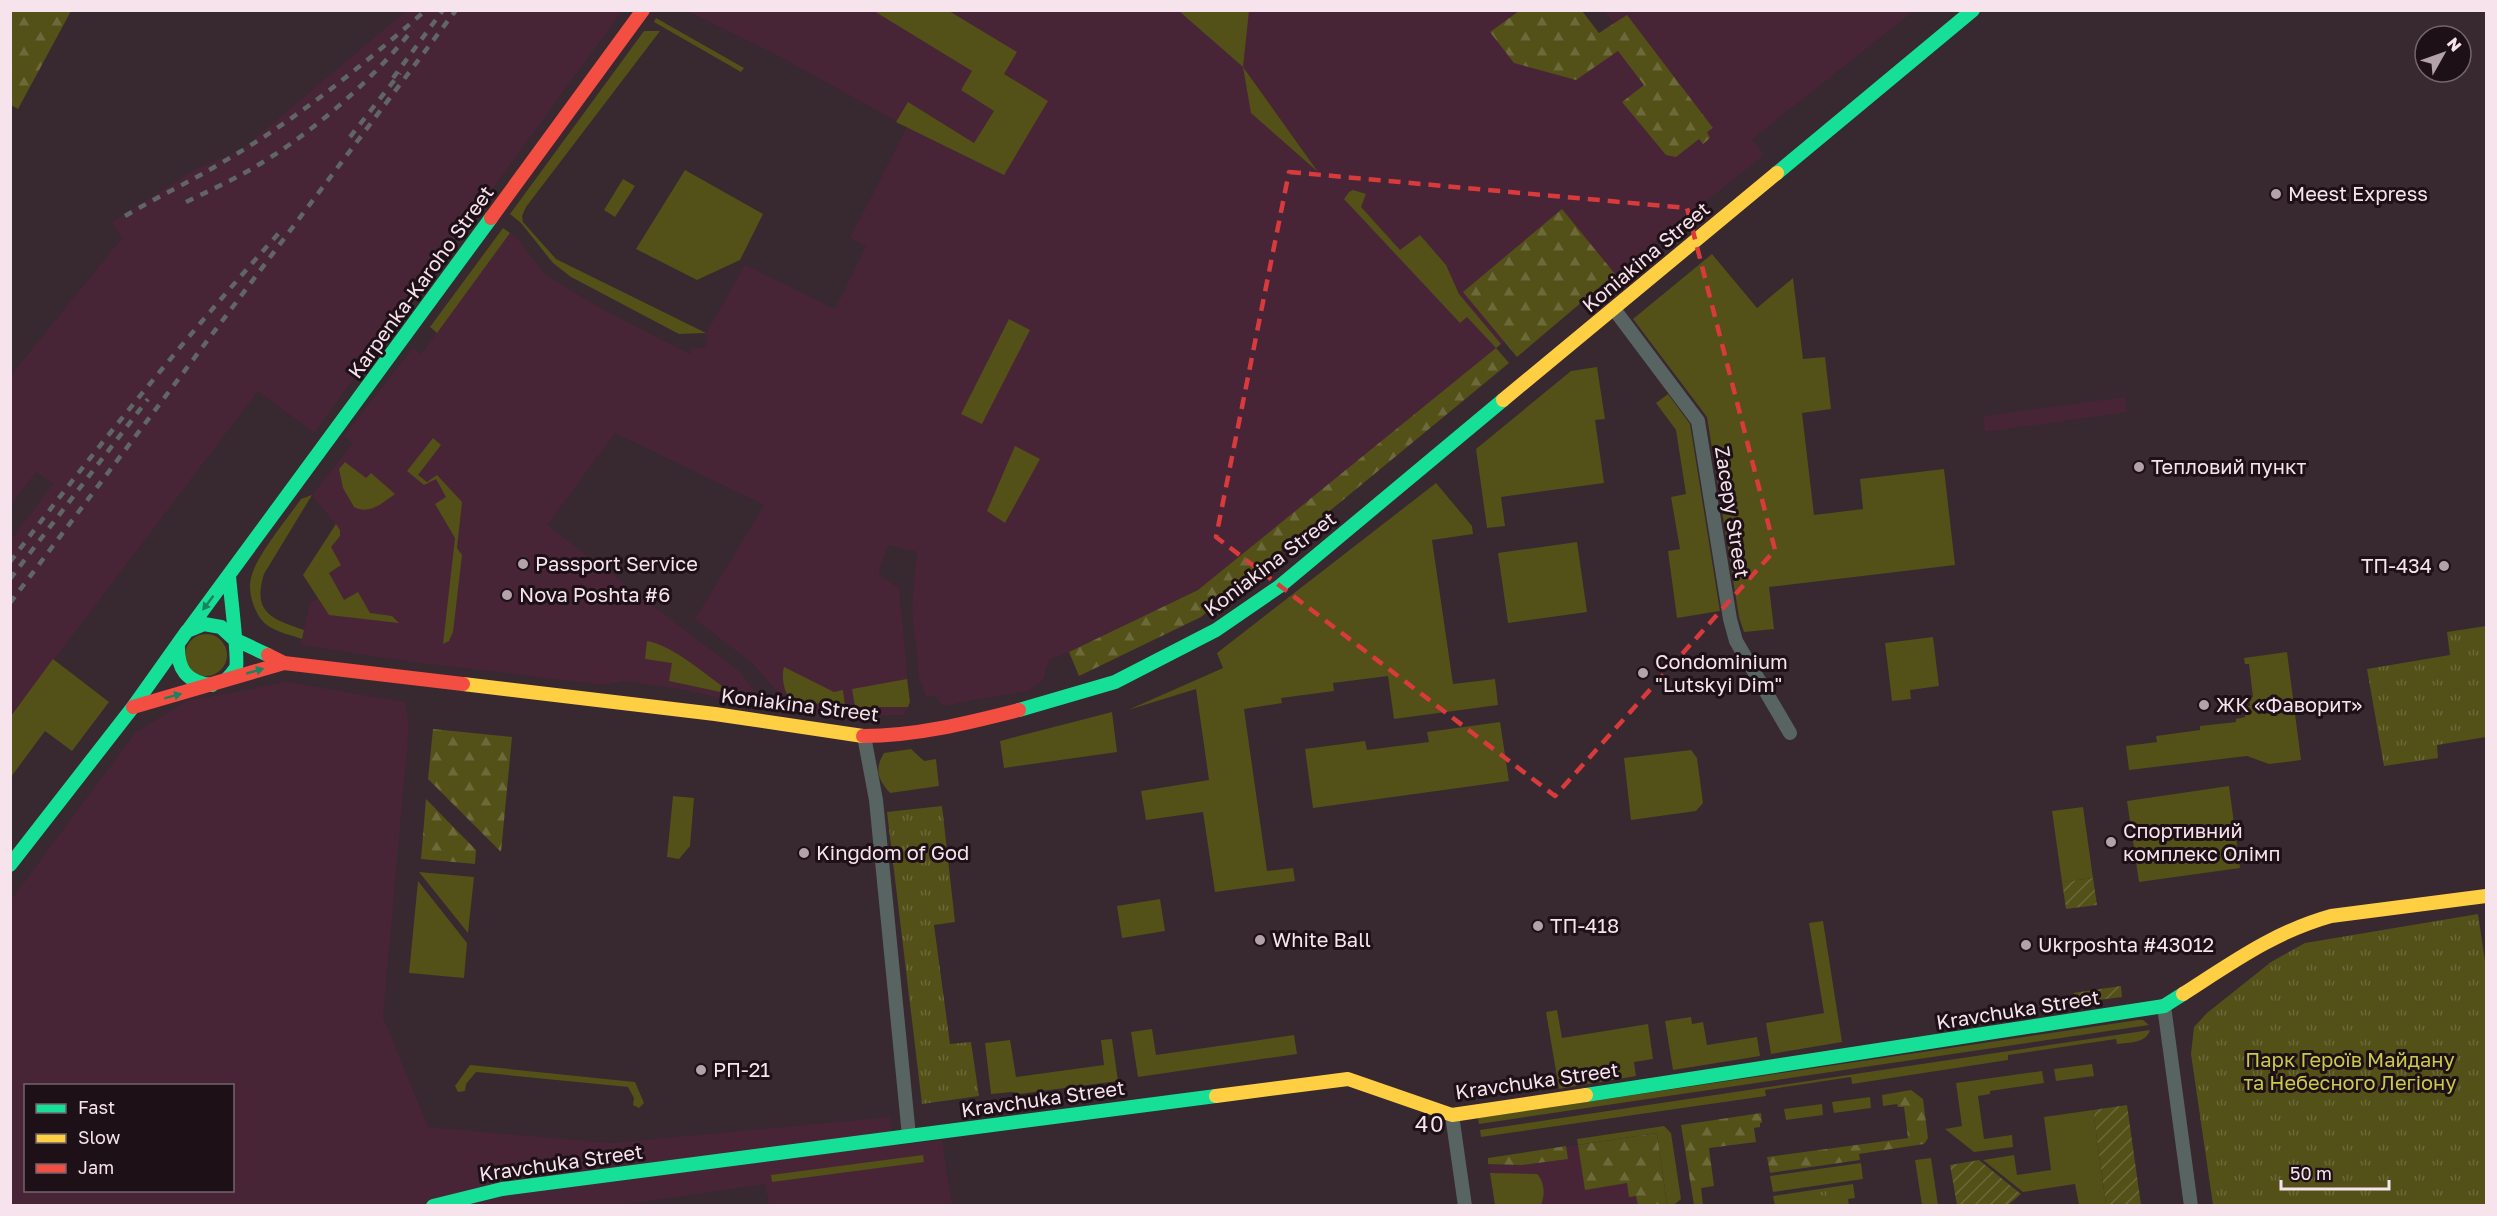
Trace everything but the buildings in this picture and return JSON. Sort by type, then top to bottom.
[{"type":"main road","name":"Karpenka-Karoho Street","points":[[188,631],[643,10]]},
{"type":"main road","name":"Koniakina Street","points":[[284,663],[715,714],[864,736],[961,725],[1036,706],[1115,682],[1216,630],[1280,586],[1973,10]]},
{"type":"main road","points":[[227,679],[236,668],[238,653],[234,639],[229,576]]},
{"type":"main road","points":[[10,865],[133,707],[188,631],[204,624],[221,627],[234,639],[284,663]]},
{"type":"main road","points":[[178,644],[177,660],[183,675],[197,684],[213,686]]},
{"type":"main road","points":[[133,707],[213,686],[227,679],[284,663]]},
{"type":"main road","name":"Kravchuka Street","points":[[433,1206],[502,1189],[1348,1079],[1452,1115],[2164,1006],[2271,938],[2306,923],[2331,916],[2487,896]]},
{"type":"street","name":"Zacepy Street","points":[[1614,309],[1698,421],[1730,619],[1737,641],[1790,733]]},
{"type":"street","points":[[864,736],[876,800],[909,1136]]},
{"type":"street","points":[[2164,1006],[2191,1206]]},
{"type":"street","points":[[1452,1115],[1465,1206]]},
{"type":"highlighted area","points":[[1289,172],[1687,208],[1775,550],[1555,796],[1216,537]]},
{"type":"shaded area","points":[[1582,10],[1599,33],[1613,22],[1604,11],[1914,11],[1752,139],[1764,155],[1615,274],[1517,357],[1504,342],[1198,590],[1069,652],[1049,659],[1043,680],[1030,690],[943,706],[934,695],[926,697],[919,677],[912,609],[917,552],[888,545],[878,574],[899,588],[910,702],[904,715],[846,715],[792,708],[752,663],[695,619],[764,505],[615,433],[547,525],[740,672],[767,708],[679,689],[624,681],[606,685],[412,662],[301,645],[309,604],[318,598],[303,575],[335,524],[312,495],[353,443],[344,436],[413,348],[421,354],[510,233],[520,241],[544,274],[602,309],[690,354],[691,348],[707,347],[706,333],[745,265],[835,309],[866,246],[850,238],[907,127],[775,54],[687,11]]},
{"type":"shaded area","points":[[406,11],[622,11],[314,433],[258,391],[11,716],[11,540],[53,484],[36,472],[11,505],[11,375],[122,238],[112,222],[194,170],[241,150]]},
{"type":"shaded area","points":[[2125,397],[2127,412],[1985,432],[1983,416]]},
{"type":"shaded area","points":[[287,682],[405,702],[409,726],[383,1017],[428,1127],[611,1143],[890,1117],[894,1146],[942,1140],[952,1205],[769,1205],[765,1184],[615,1206],[11,1205],[10,901],[136,732],[187,701]]},
{"type":"shaded area","points":[[1657,1133],[1667,1205],[1495,1205],[1488,1158]]},
{"type":"green space","points":[[10,11],[71,11],[18,109],[11,105]]},
{"type":"green space","points":[[874,11],[949,11],[1017,52],[1004,74],[1048,101],[1004,175],[896,122],[908,102],[974,143],[994,111],[961,90],[972,71]]},
{"type":"green space","points":[[1179,11],[1249,11],[1243,67]]},
{"type":"green space","points":[[1519,11],[1582,11],[1599,33],[1627,15],[1713,128],[1707,132],[1710,138],[1703,144],[1699,139],[1676,157],[1666,155],[1622,102],[1644,85],[1618,51],[1576,80],[1514,63],[1490,32]]},
{"type":"green space","points":[[656,18],[744,68],[741,72],[654,22]]},
{"type":"green space","points":[[644,31],[660,31],[526,207],[522,216],[523,222],[556,259],[706,333],[679,334],[571,277],[553,263],[521,223],[510,214]]},
{"type":"green space","points":[[1243,67],[1318,172],[1251,113]]},
{"type":"green space","points":[[685,170],[763,214],[740,260],[697,280],[636,249]]},
{"type":"green space","points":[[623,179],[635,186],[615,217],[604,210]]},
{"type":"green space","points":[[1353,190],[1366,194],[1361,207],[1400,250],[1420,235],[1446,265],[1459,294],[1501,344],[1496,348],[1467,317],[1460,323],[1344,199]]},
{"type":"green space","points":[[1562,209],[1615,274],[1517,357],[1463,292]]},
{"type":"green space","points":[[503,228],[510,233],[437,333],[430,327]]},
{"type":"green space","points":[[1712,254],[1757,308],[1793,278],[1803,359],[1825,357],[1831,409],[1802,413],[1814,515],[1863,509],[1860,479],[1944,469],[1955,565],[1769,587],[1774,629],[1744,632],[1739,617],[1707,417],[1633,319]]},
{"type":"green space","points":[[1009,319],[1030,330],[982,424],[961,414]]},
{"type":"green space","points":[[1496,348],[1509,363],[1201,617],[1079,676],[1069,652],[1198,590]]},
{"type":"green space","points":[[1597,367],[1605,419],[1595,420],[1604,483],[1501,497],[1505,526],[1487,528],[1476,449],[1571,371]]},
{"type":"green space","points":[[1668,394],[1690,424],[1720,611],[1677,618],[1668,551],[1680,549],[1671,497],[1686,494],[1676,430],[1656,403]]},
{"type":"green space","points":[[433,438],[441,445],[418,475],[427,482],[437,475],[462,502],[457,548],[462,555],[453,632],[449,641],[443,644],[455,538],[435,504],[446,497],[436,479],[424,485],[407,471]]},
{"type":"green space","points":[[1015,446],[1040,459],[1005,523],[987,511]]},
{"type":"green space","points":[[345,462],[366,478],[371,473],[395,494],[371,509],[354,507],[343,488],[339,469]]},
{"type":"green space","points":[[1436,483],[1472,526],[1473,534],[1432,540],[1453,684],[1495,679],[1498,705],[1394,719],[1388,676],[1333,683],[1334,691],[1281,698],[1282,703],[1244,709],[1267,871],[1293,868],[1295,881],[1215,892],[1203,812],[1146,820],[1141,791],[1209,780],[1196,689],[1128,710],[1223,668],[1217,653]]},
{"type":"green space","points":[[312,495],[264,574],[261,587],[263,606],[274,618],[304,630],[302,639],[275,630],[263,621],[253,604],[250,584],[259,559],[273,538],[301,499]]},
{"type":"green space","points":[[336,524],[340,530],[340,536],[331,547],[341,565],[329,573],[344,600],[358,592],[370,613],[392,616],[399,623],[329,615],[303,575]]},
{"type":"green space","points":[[1577,542],[1587,612],[1508,623],[1498,553]]},
{"type":"green space","points":[[2486,626],[2486,737],[2437,745],[2438,758],[2384,766],[2367,669],[2450,655],[2447,632]]},
{"type":"green space","points":[[206,634],[214,635],[221,640],[226,647],[226,663],[221,670],[214,675],[206,676],[198,675],[191,670],[186,663],[185,655],[186,647],[191,640],[198,635]]},
{"type":"green space","points":[[1933,637],[1939,686],[1910,690],[1911,699],[1892,701],[1885,643]]},
{"type":"green space","points":[[647,641],[677,654],[730,694],[669,681],[672,663],[645,659]]},
{"type":"green space","points":[[2287,652],[2301,760],[2269,764],[2247,756],[2129,770],[2126,746],[2157,742],[2156,736],[2200,730],[2200,726],[2236,722],[2236,719],[2245,717],[2244,706],[2250,706],[2249,698],[2253,697],[2249,664],[2245,664],[2244,658]]},
{"type":"green space","points":[[53,659],[109,702],[72,751],[45,731],[11,777],[11,716]]},
{"type":"green space","points":[[784,667],[834,692],[843,690],[845,706],[791,701],[784,685]]},
{"type":"green space","points":[[907,679],[910,702],[908,707],[855,707],[852,689]]},
{"type":"green space","points":[[1112,712],[1117,752],[1004,768],[1000,741]]},
{"type":"green space","points":[[1500,722],[1509,781],[1313,808],[1305,749],[1365,741],[1367,750],[1429,742],[1427,732]]},
{"type":"green space","points":[[433,729],[512,737],[501,852],[428,779]]},
{"type":"green space","points":[[911,749],[924,761],[936,759],[939,786],[890,793],[880,779],[878,769],[881,759],[884,753]]},
{"type":"green space","points":[[1691,750],[1697,758],[1703,803],[1696,811],[1631,820],[1624,758]]},
{"type":"green space","points":[[2229,786],[2240,868],[2139,882],[2127,801]]},
{"type":"green space","points":[[673,796],[694,798],[690,846],[679,859],[667,857]]},
{"type":"green space","points":[[426,799],[476,850],[475,864],[421,859]]},
{"type":"green space","points":[[942,806],[955,922],[934,925],[950,1044],[971,1042],[979,1096],[922,1104],[887,812]]},
{"type":"green space","points":[[2083,807],[2093,878],[2062,882],[2052,811]]},
{"type":"green space","points":[[419,872],[474,877],[468,933]]},
{"type":"green space","points":[[2093,878],[2097,905],[2066,909],[2062,882]]},
{"type":"green space","points":[[418,881],[467,943],[464,978],[409,973]]},
{"type":"green space","points":[[1160,899],[1165,931],[1122,938],[1117,906]]},
{"type":"green space","name":"Парк Героїв Майдану та Небесного Легіону","points":[[2478,914],[2486,968],[2486,1205],[2213,1205],[2191,1054],[2194,1027],[2207,1013],[2271,962],[2305,943]]},
{"type":"green space","points":[[1823,921],[1842,1042],[1771,1054],[1766,1023],[1824,1013],[1809,923]]},
{"type":"green space","points":[[2121,986],[2122,997],[2082,1002],[2073,993]]},
{"type":"green space","points":[[1557,1010],[1562,1038],[1648,1024],[1653,1059],[1634,1062],[1636,1076],[1559,1089],[1546,1012]]},
{"type":"green space","points":[[1691,1017],[1692,1024],[1703,1022],[1707,1045],[1757,1037],[1760,1056],[1673,1070],[1665,1021]]},
{"type":"green space","points":[[2143,1020],[2149,1025],[1479,1124],[1478,1118]]},
{"type":"green space","points":[[1152,1029],[1156,1055],[1294,1035],[1297,1054],[1138,1077],[1131,1032]]},
{"type":"green space","points":[[2150,1030],[2145,1038],[2132,1042],[2117,1044],[2116,1039],[2008,1055],[2008,1060],[1852,1084],[1851,1077],[1765,1090],[1766,1096],[1481,1137],[1480,1130]]},
{"type":"green space","points":[[1112,1039],[1118,1081],[1019,1094],[1012,1092],[991,1094],[985,1043],[1010,1040],[1016,1077],[1104,1065],[1101,1040]]},
{"type":"green space","points":[[2092,1064],[2094,1076],[2056,1081],[2054,1069]]},
{"type":"green space","points":[[470,1065],[635,1082],[644,1103],[639,1108],[633,1105],[634,1098],[628,1087],[476,1072],[466,1084],[465,1091],[458,1092],[455,1086]]},
{"type":"green space","points":[[2042,1071],[2044,1083],[1990,1091],[1990,1094],[1978,1096],[1984,1139],[2012,1135],[2013,1147],[1974,1152],[1945,1129],[1962,1126],[1956,1083]]},
{"type":"green space","points":[[1911,1090],[1923,1099],[1928,1138],[1924,1144],[1859,1154],[1860,1160],[1770,1173],[1767,1157],[1908,1138],[1904,1107],[1898,1107],[1897,1104],[1883,1106],[1882,1095]]},
{"type":"green space","points":[[1870,1097],[1871,1108],[1834,1113],[1832,1102]]},
{"type":"green space","points":[[1822,1104],[1823,1115],[1786,1120],[1784,1109]]},
{"type":"green space","points":[[2127,1105],[2141,1205],[2106,1205],[2093,1110]]},
{"type":"green space","points":[[2093,1110],[2106,1205],[2079,1205],[2075,1184],[2023,1192],[1983,1160],[2014,1155],[2017,1175],[2051,1170],[2044,1117]]},
{"type":"green space","points":[[1761,1113],[1762,1123],[1760,1127],[1754,1128],[1756,1142],[1709,1148],[1714,1186],[1701,1188],[1703,1205],[1694,1205],[1681,1125]]},
{"type":"green space","points":[[1664,1126],[1671,1133],[1681,1199],[1674,1205],[1667,1205],[1657,1133],[1578,1145],[1577,1139]]},
{"type":"green space","points":[[1657,1133],[1667,1205],[1638,1205],[1636,1196],[1629,1197],[1627,1183],[1585,1190],[1578,1145]]},
{"type":"green space","points":[[1566,1146],[1568,1159],[1522,1165],[1488,1164],[1488,1158]]},
{"type":"green space","points":[[923,1155],[924,1162],[772,1182],[771,1175]]},
{"type":"green space","points":[[1931,1158],[1938,1205],[1922,1205],[1915,1160]]},
{"type":"green space","points":[[1979,1160],[2021,1194],[2008,1205],[1957,1205],[1950,1165]]},
{"type":"green space","points":[[1861,1163],[1863,1179],[1773,1192],[1770,1176]]},
{"type":"green space","points":[[1490,1173],[1537,1174],[1544,1189],[1541,1205],[1495,1205]]},
{"type":"green space","points":[[1853,1184],[1855,1198],[1848,1199],[1849,1205],[1775,1206],[1773,1196]]},
{"type":"green space","points":[[1827,1191],[1829,1205],[1792,1205],[1791,1196]]},
{"type":"railway","points":[[125,216],[248,147],[302,111],[353,72],[426,10]]},
{"type":"railway","points":[[393,78],[443,10]]},
{"type":"railway","points":[[10,603],[456,10]]},
{"type":"railway","points":[[186,202],[248,171],[293,142],[358,89],[413,29]]},
{"type":"railway","points":[[350,137],[400,73]]},
{"type":"railway","points":[[10,562],[141,394],[279,233]]},
{"type":"railway","points":[[10,579],[148,399]]},
{"type":"traffic: fast","points":[[1777,173],[1973,10]]},
{"type":"traffic: fast","points":[[189,629],[491,218]]},
{"type":"traffic: fast","points":[[1019,710],[1115,682],[1216,630],[1280,586],[1503,400]]},
{"type":"traffic: fast","points":[[227,679],[236,668],[237,662],[229,576]]},
{"type":"traffic: fast","points":[[10,865],[133,707],[187,631],[204,624],[221,627],[234,639],[268,655]]},
{"type":"traffic: fast","points":[[178,644],[179,661],[185,673],[196,681],[212,685]]},
{"type":"traffic: fast","points":[[1586,1095],[2164,1006],[2183,994]]},
{"type":"traffic: fast","points":[[433,1206],[502,1189],[1216,1096]]},
{"type":"traffic: slow","points":[[1503,400],[1777,173]]},
{"type":"traffic: slow","points":[[463,684],[715,714],[863,736]]},
{"type":"traffic: slow","points":[[2183,994],[2272,939],[2331,916],[2486,896]]},
{"type":"traffic: slow","points":[[1216,1096],[1348,1079],[1452,1115],[1586,1095]]},
{"type":"traffic: jam","points":[[491,218],[643,10]]},
{"type":"traffic: jam","points":[[268,655],[284,663],[463,684]]},
{"type":"traffic: jam","points":[[133,707],[284,663]]},
{"type":"traffic: jam","points":[[863,736],[922,731],[1019,710]]},
{"type":"place","name":"Meest Express","points":[[2276,194]]},
{"type":"place","name":"Тепловий пункт","points":[[2139,467]]},
{"type":"place","name":"Passport Service","points":[[523,564]]},
{"type":"place","name":"ТП-434","points":[[2444,566]]},
{"type":"place","name":"Nova Poshta #6","points":[[507,595]]},
{"type":"place","name":"Condominium \"Lutskyi Dim\"","points":[[1643,673]]},
{"type":"place","name":"ЖК «Фаворит»","points":[[2204,705]]},
{"type":"place","name":"Спортивний комплекс Олімп","points":[[2111,842]]},
{"type":"place","name":"Kingdom of God","points":[[804,853]]},
{"type":"place","name":"ТП-418","points":[[1538,926]]},
{"type":"place","name":"White Ball","points":[[1260,940]]},
{"type":"place","name":"Ukrposhta #43012","points":[[2026,945]]},
{"type":"place","name":"РП-21","points":[[701,1070]]},
{"type":"district","name":"40","points":[[1430,1124]]}]
